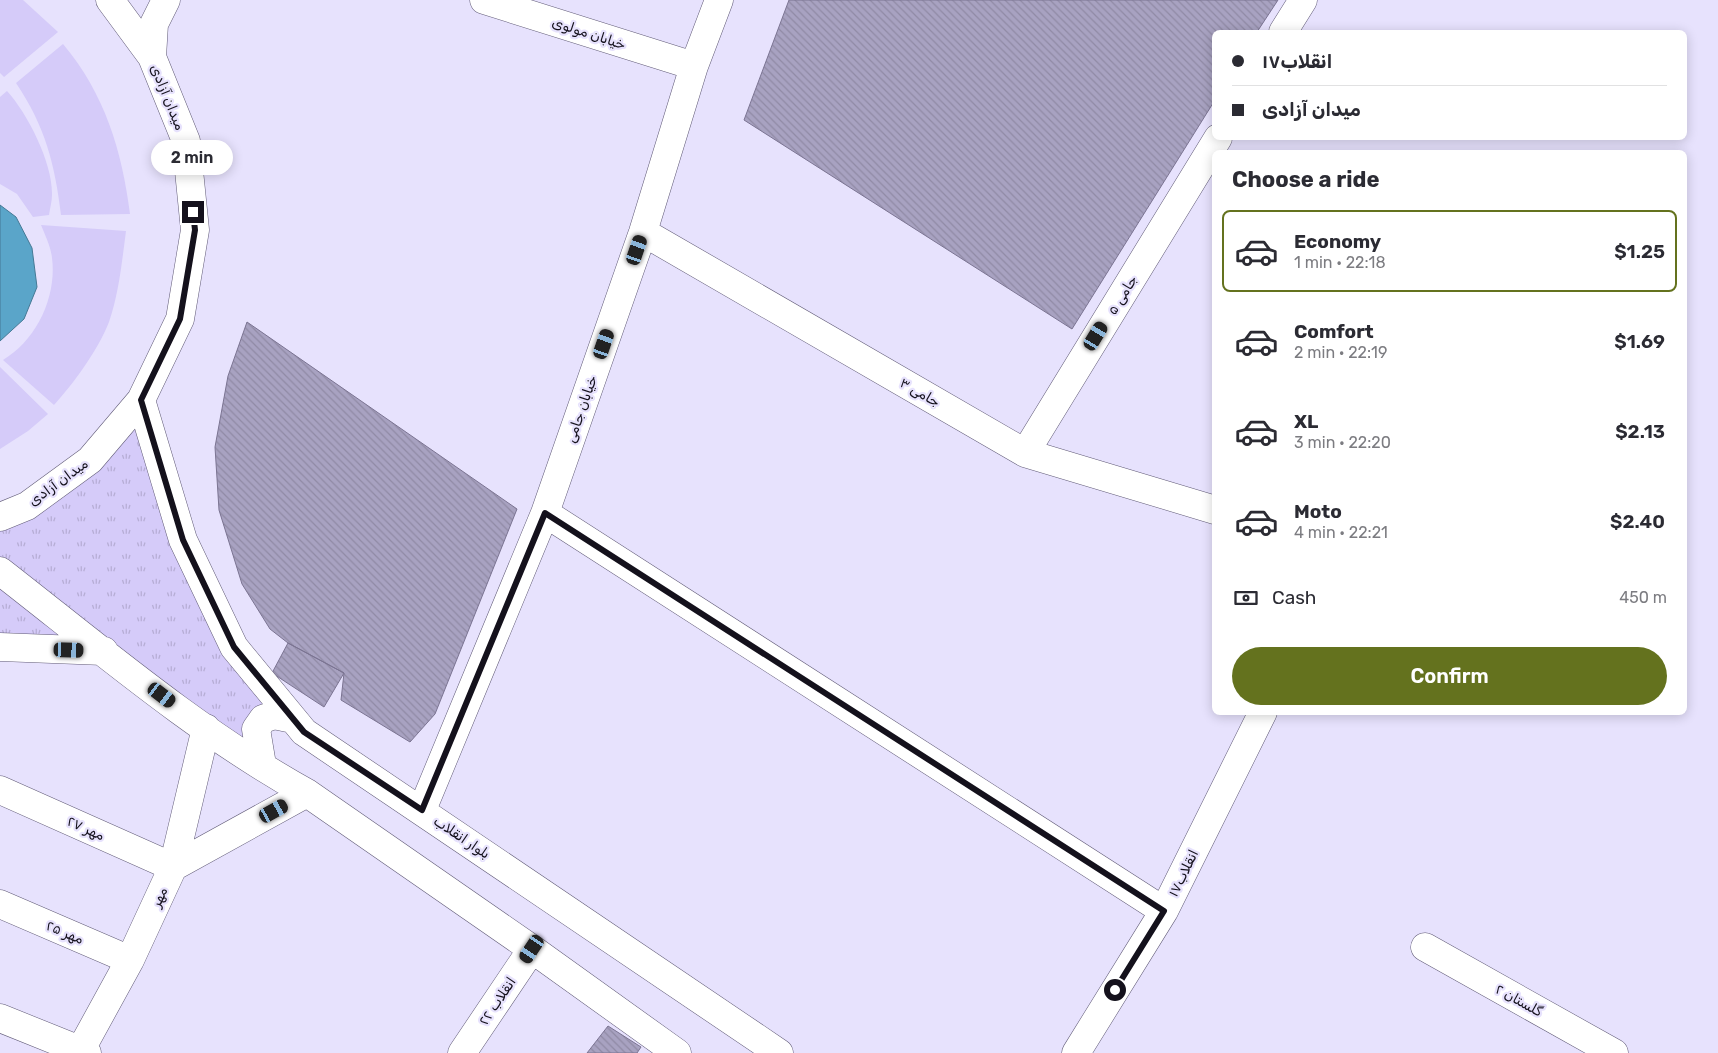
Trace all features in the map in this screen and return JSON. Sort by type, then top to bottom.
[{"type":"street","name":"میدان آزادی","points":[[0,517],[27,506],[90,460],[141,400],[180,319],[195,230],[186,141],[152,57],[110,0]]},
{"type":"street","points":[[152,57],[154,24],[166,0]]},
{"type":"street","name":"خیابان مولوی","points":[[484,0],[694,66]]},
{"type":"street","name":"خیابان جامی","points":[[422,810],[545,513],[643,232],[694,66],[720,0]]},
{"type":"street","points":[[1284,30],[1303,0]]},
{"type":"street","name":"جامی ۵","points":[[1025,452],[1217,140]]},
{"type":"street","name":"جامی ۳","points":[[643,232],[1025,452],[1212,509]]},
{"type":"street","name":"بلوار انقلاب","points":[[141,400],[183,540],[225,629],[234,647],[304,732],[779,1053]]},
{"type":"street","points":[[545,513],[1164,911]]},
{"type":"street","points":[[0,571],[206,728],[307,793],[532,949],[677,1053]]},
{"type":"street","points":[[0,647],[104,651]]},
{"type":"street","points":[[262,765],[256,729],[263,719],[274,715],[293,719]]},
{"type":"street","name":"انقلاب۱۷","points":[[1076,1053],[1164,911],[1261,715]]},
{"type":"street","name":"مهر","points":[[82,1052],[130,960],[173,867],[206,728]]},
{"type":"street","name":"مهر ۲۷","points":[[0,790],[173,867]]},
{"type":"street","points":[[173,867],[307,793]]},
{"type":"street","name":"مهر ۲۵","points":[[0,904],[130,960]]},
{"type":"street","name":"گلستان ۲","points":[[1424,947],[1574,1044],[1614,1053]]},
{"type":"street","name":"انقلاب ۲۲","points":[[462,1053],[532,949]]},
{"type":"street","points":[[0,1018],[82,1052]]},
{"type":"green space","points":[[0,0],[23,0],[58,32],[4,77],[0,73]]},
{"type":"green space","points":[[63,44],[78,63],[101,103],[122,168],[130,214],[61,215],[56,179],[47,146],[34,115],[16,83]]},
{"type":"green space","points":[[7,91],[31,126],[44,155],[51,183],[52,197],[49,215],[33,217],[17,194],[0,184],[0,97]]},
{"type":"green space","points":[[41,225],[126,231],[118,288],[109,322],[99,344],[85,366],[54,405],[3,360],[26,341],[35,329],[48,302],[53,272],[52,258]]},
{"type":"green space","points":[[0,367],[48,414],[28,431],[0,449]]},
{"type":"green space","points":[[137,417],[278,710],[252,751],[0,559],[0,519]]},
{"type":"green space","points":[[0,574],[93,647],[0,643]]},
{"type":"water","points":[[0,205],[16,217],[32,248],[37,287],[24,319],[0,341]]},
{"type":"building","points":[[789,0],[1278,0],[1258,30],[1212,30],[1212,105],[1072,329],[744,120]]},
{"type":"building","points":[[247,322],[517,509],[435,714],[410,742],[341,700],[344,673],[288,643],[270,629],[242,584],[219,510],[215,447],[228,376]]},
{"type":"building","points":[[288,643],[344,673],[324,707],[272,673]]},
{"type":"building","points":[[608,1026],[641,1047],[637,1053],[587,1053]]},
{"type":"route","points":[[193,212],[195,230],[180,319],[141,400],[183,540],[234,647],[304,732],[422,810],[545,513],[1164,911],[1115,990]]}]
